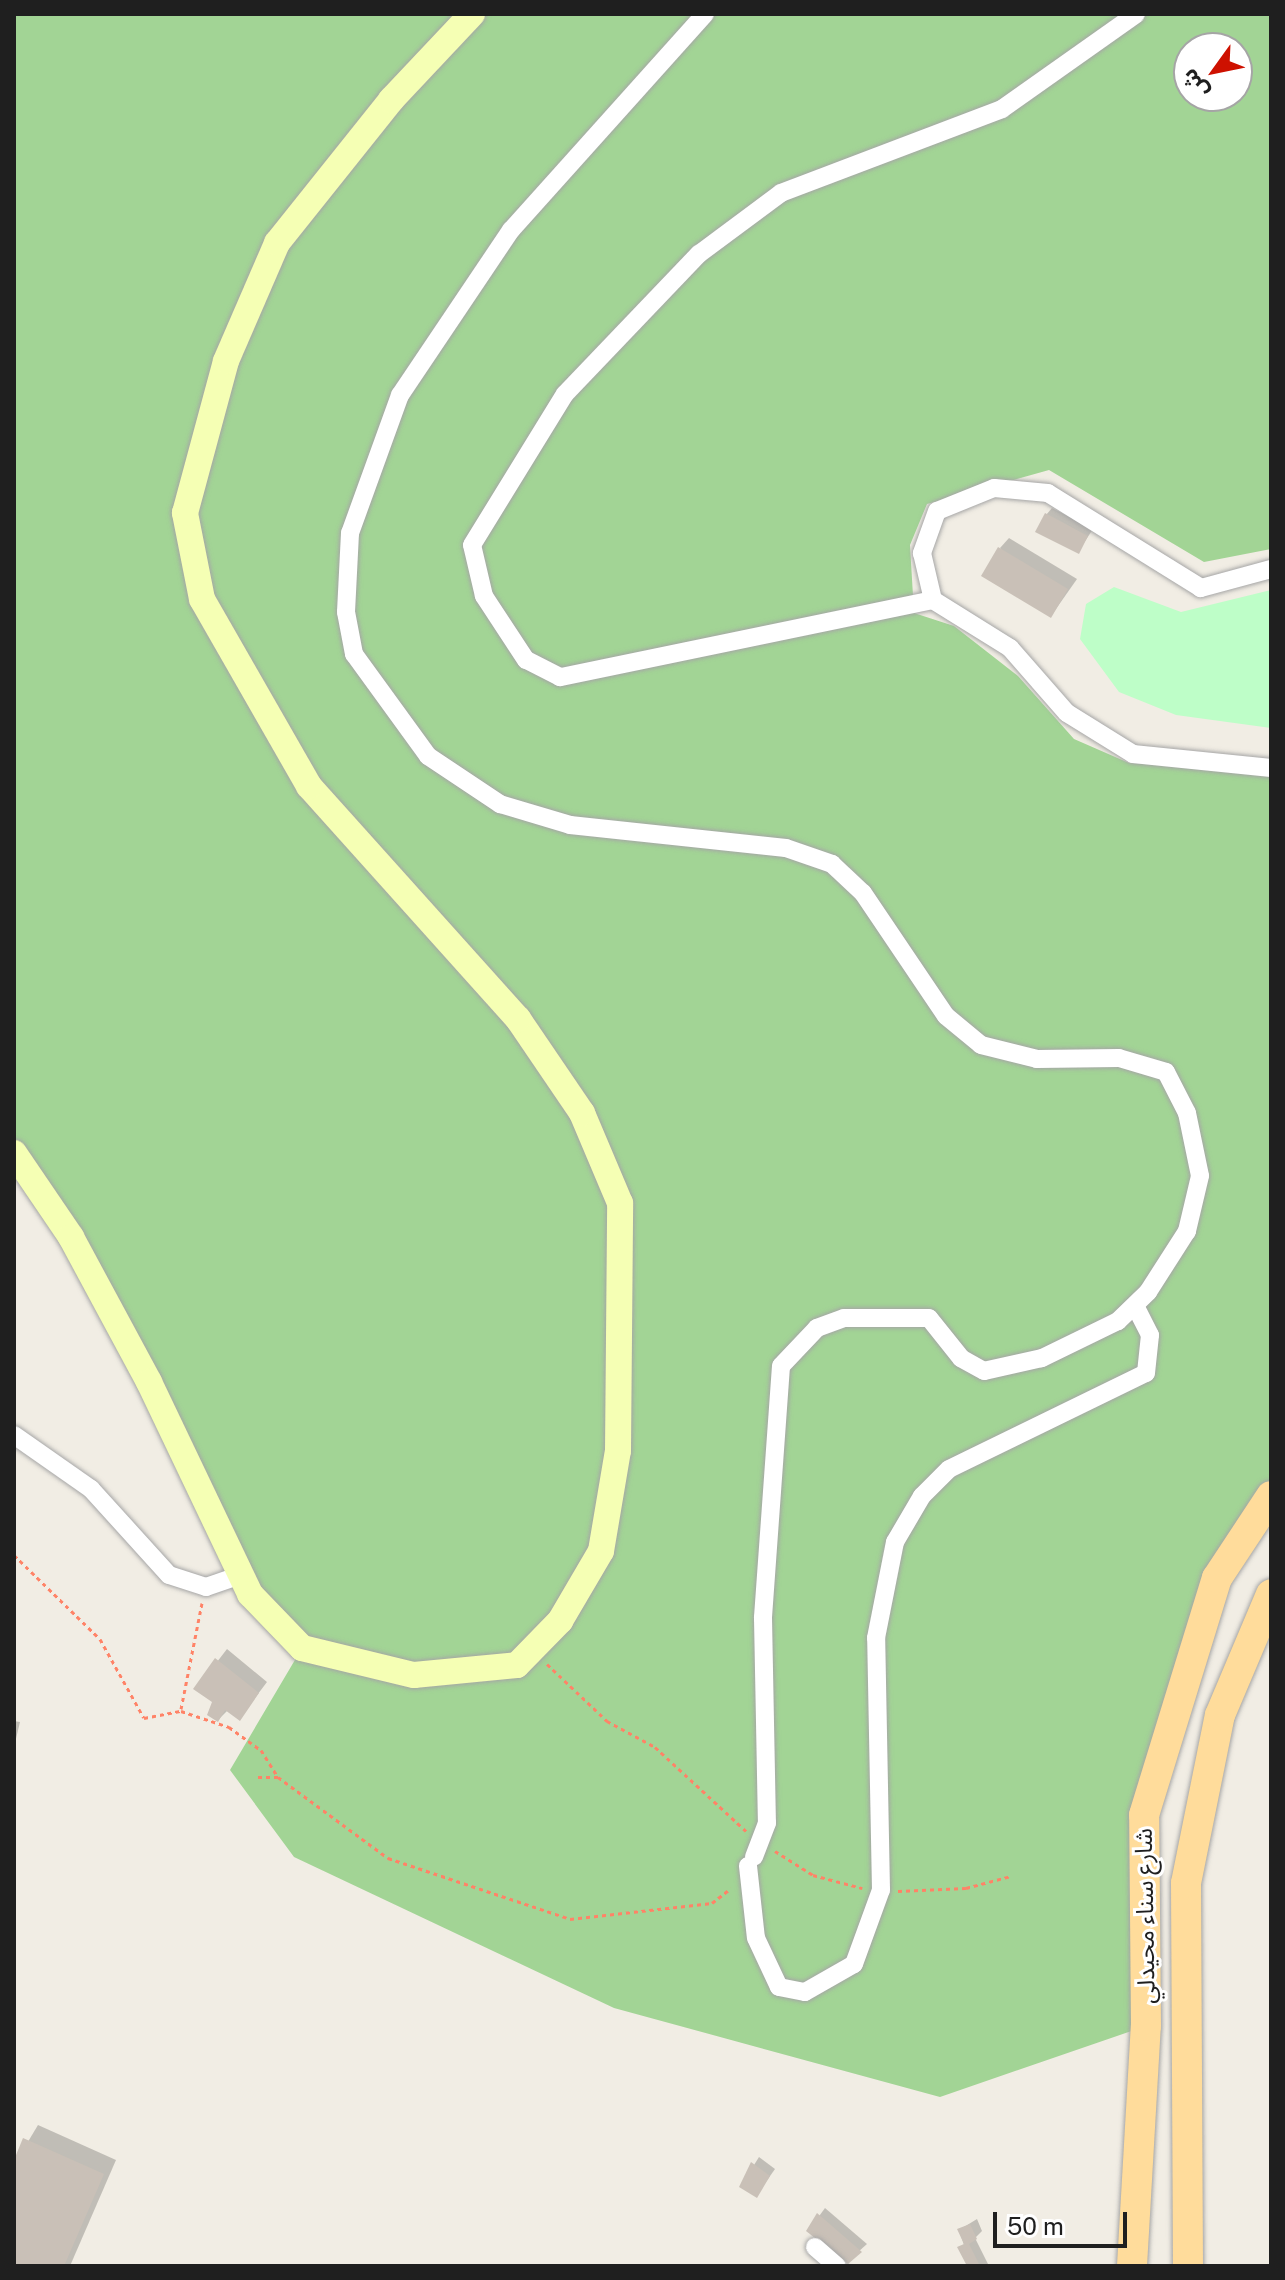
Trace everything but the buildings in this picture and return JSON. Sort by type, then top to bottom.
[{"type":"main road","name":"شارع سناء محيدلي","points":[[1132,2266],[1146,2026],[1144,1815],[1217,1578],[1271,1496]]},
{"type":"main road","name":"شارع سناء محيدلي","points":[[1188,2266],[1186,1883],[1220,1715],[1271,1594]]},
{"type":"street","points":[[14,1153],[71,1237],[142,1369],[240,1575],[302,1648],[414,1675],[517,1665],[560,1621],[601,1551],[618,1451],[620,1203],[582,1113],[518,1019],[309,786],[202,599],[185,513],[226,361],[277,243],[391,100],[472,14]]},
{"type":"street","points":[[705,14],[511,230],[400,395],[350,533],[346,612],[354,654],[428,756],[500,804],[570,825],[765,845],[822,860],[863,893],[917,980],[981,1045],[1037,1059],[1119,1058],[1166,1072],[1181,1095],[1200,1176],[1175,1257],[1135,1306],[1092,1335],[999,1372],[971,1366],[937,1323],[918,1316],[831,1320],[788,1356],[768,1480],[754,1854],[756,1938],[779,1987],[805,1992],[854,1964],[881,1890],[876,1638],[895,1542],[922,1496],[949,1469],[1146,1373],[1150,1335],[1135,1306]]},
{"type":"street","points":[[1136,14],[1002,109],[781,193],[699,254],[565,394],[472,545],[484,596],[526,660],[560,677],[933,600],[1010,648],[1067,713],[1133,754],[1271,768]]},
{"type":"street","points":[[933,600],[922,553],[937,511],[994,488],[1048,493],[1201,588],[1271,569]]},
{"type":"street","points":[[14,1435],[91,1489],[155,1564],[182,1583],[206,1587],[240,1575]]},
{"type":"street","points":[[815,2247],[837,2266]]},
{"type":"path","points":[[14,1555],[100,1639],[144,1718],[181,1711],[229,1727],[261,1750],[278,1777],[388,1858],[570,1919],[712,1903],[754,1854]]},
{"type":"path","points":[[181,1711],[206,1587]]},
{"type":"path","points":[[547,1664],[607,1721],[655,1747],[754,1854],[813,1875],[881,1890],[966,1888],[1011,1876]]},
{"type":"path","points":[[257,1777],[278,1777]]},
{"type":"green space","points":[[14,14],[1271,14],[1271,549],[1204,562],[1049,470],[927,504],[910,545],[914,613],[954,626],[1018,676],[1074,739],[1129,763],[1271,772],[1271,1496],[1217,1578],[1144,1815],[1146,2026],[940,2097],[614,2008],[294,1857],[230,1770],[302,1648],[274,1620],[14,1153]]},
{"type":"green space","points":[[1114,587],[1181,612],[1271,590],[1271,728],[1176,715],[1119,692],[1080,639],[1086,604]]}]
